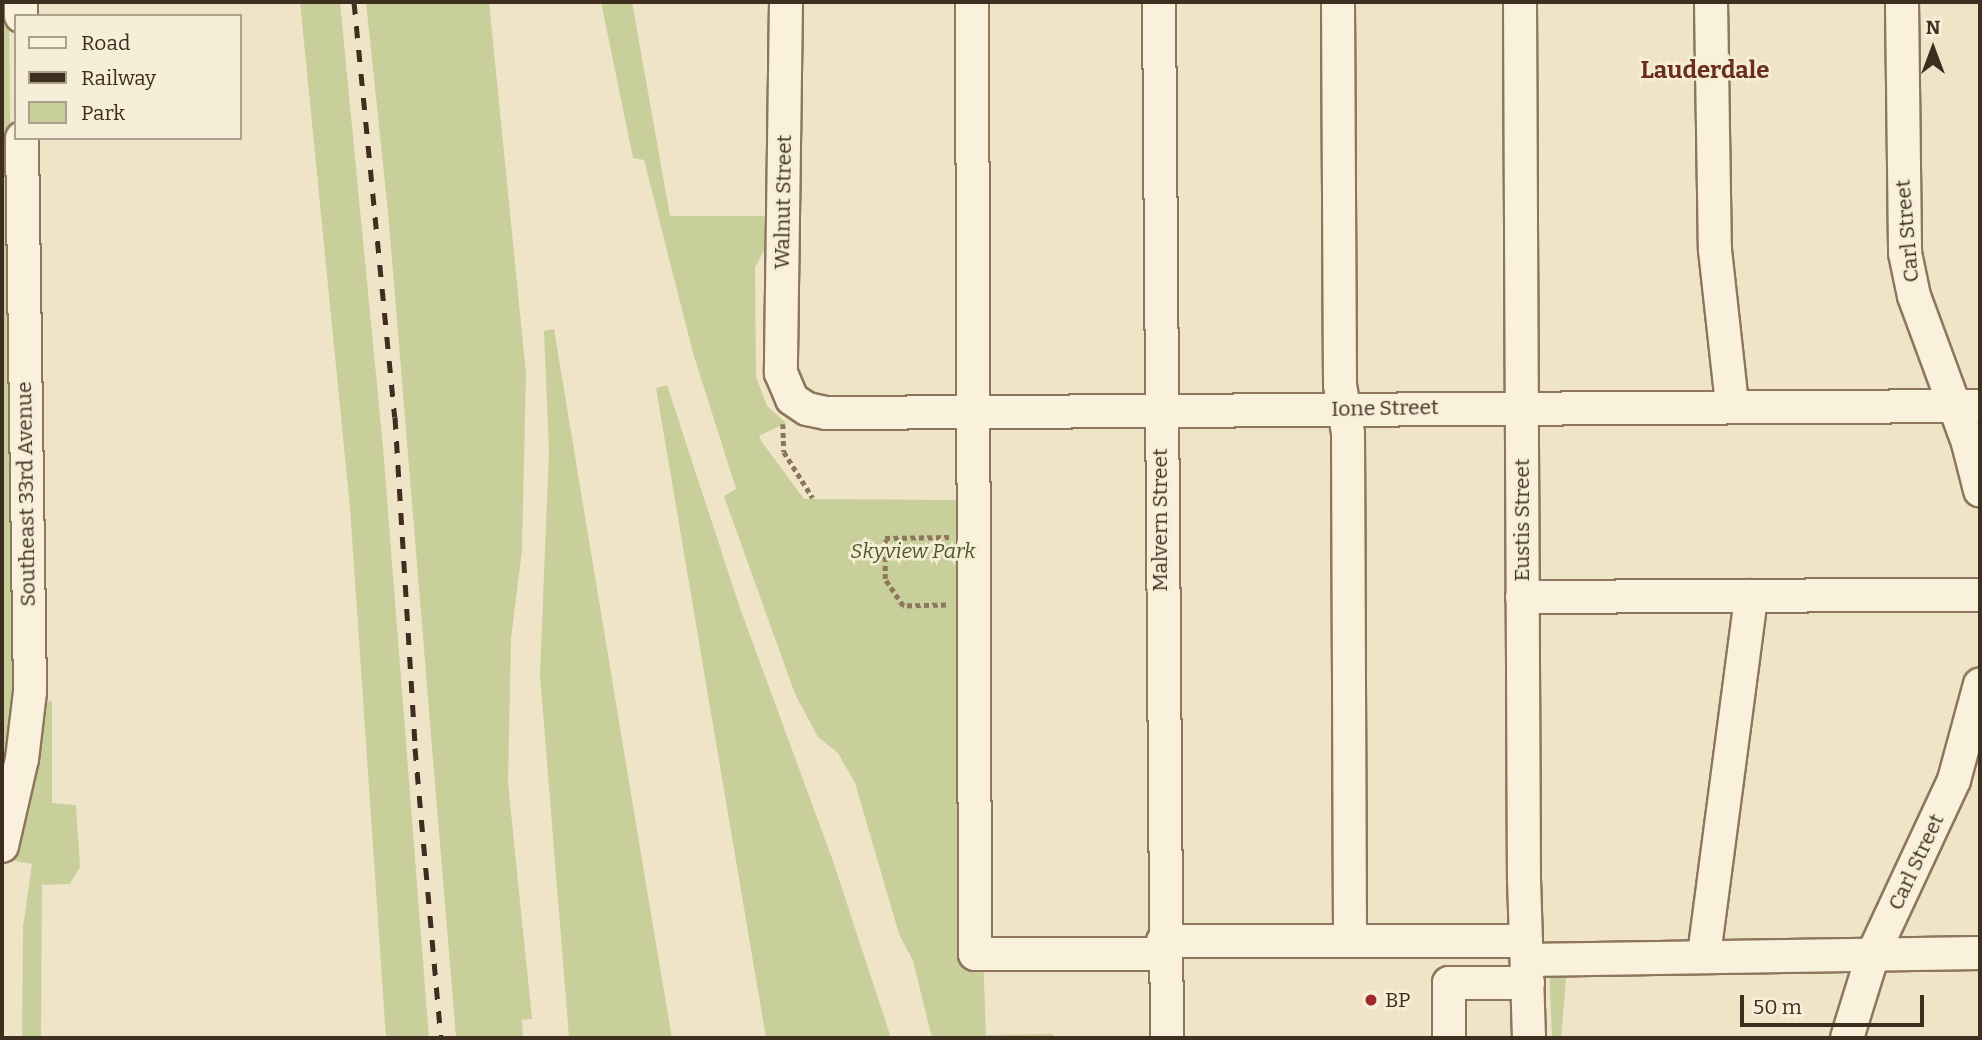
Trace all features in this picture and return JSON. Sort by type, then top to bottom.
[{"type":"street","name":"Walnut Street","points":[[786,2],[781,373],[792,399]]},
{"type":"street","points":[[972,2],[975,954],[1350,940],[1527,961],[1704,955],[1980,953]]},
{"type":"street","name":"Malvern Street","points":[[1159,2],[1159,410],[1167,1038]]},
{"type":"street","points":[[1338,2],[1340,385],[1348,433],[1350,940]]},
{"type":"street","name":"Eustis Street","points":[[1520,2],[1522,597],[1529,1038]]},
{"type":"street","points":[[1712,2],[1715,250],[1732,405]]},
{"type":"street","name":"Carl Street","points":[[1902,2],[1905,253],[1914,296],[1967,406],[1980,490]]},
{"type":"street","name":"Southeast 33rd Avenue","points":[[2,846],[22,759],[30,692],[22,140]]},
{"type":"street","name":"Ione Street","points":[[792,399],[826,413],[1732,405],[1967,406]]},
{"type":"street","points":[[1522,597],[1980,595]]},
{"type":"street","points":[[1704,955],[1751,596]]},
{"type":"street","name":"Carl Street","points":[[1847,1038],[1873,954],[1954,780],[1980,684]]},
{"type":"street","points":[[1449,1038],[1449,983],[1527,961]]},
{"type":"path","points":[[792,399],[782,413],[784,452],[813,498]]},
{"type":"path","points":[[975,537],[885,538],[885,579],[903,606],[975,601]]},
{"type":"green space","points":[[2,2],[9,2],[15,697],[2,771]]},
{"type":"green space","points":[[300,2],[340,2],[383,447],[429,1038],[386,1038],[350,508]]},
{"type":"green space","points":[[366,2],[489,2],[526,373],[522,550],[511,639],[508,783],[532,1019],[522,1020],[523,1038],[456,1038],[388,212]]},
{"type":"green space","name":"Skyview Park","points":[[601,2],[632,2],[670,216],[772,216],[771,238],[755,267],[756,377],[767,406],[786,423],[759,436],[762,442],[804,499],[966,500],[986,1035],[1053,1034],[1054,1038],[932,1038],[913,961],[899,934],[855,783],[838,753],[818,737],[795,694],[724,496],[736,489],[693,353],[644,160],[633,158]]},
{"type":"green space","points":[[554,329],[672,1038],[569,1038],[540,675],[549,451],[544,331]]},
{"type":"green space","points":[[667,385],[740,608],[833,861],[891,1038],[766,1038],[656,388]]},
{"type":"green space","points":[[52,701],[52,803],[76,805],[80,867],[70,884],[42,885],[41,1038],[22,1038],[23,927],[32,864],[15,861],[43,702]]},
{"type":"green space","points":[[1549,967],[1567,967],[1561,1038],[1552,1038]]},
{"type":"railway","points":[[354,2],[395,417],[415,748],[441,1038]]},
{"type":"place","name":"BP","points":[[1371,1000]]},
{"type":"district","name":"Lauderdale","points":[[1705,71]]}]
